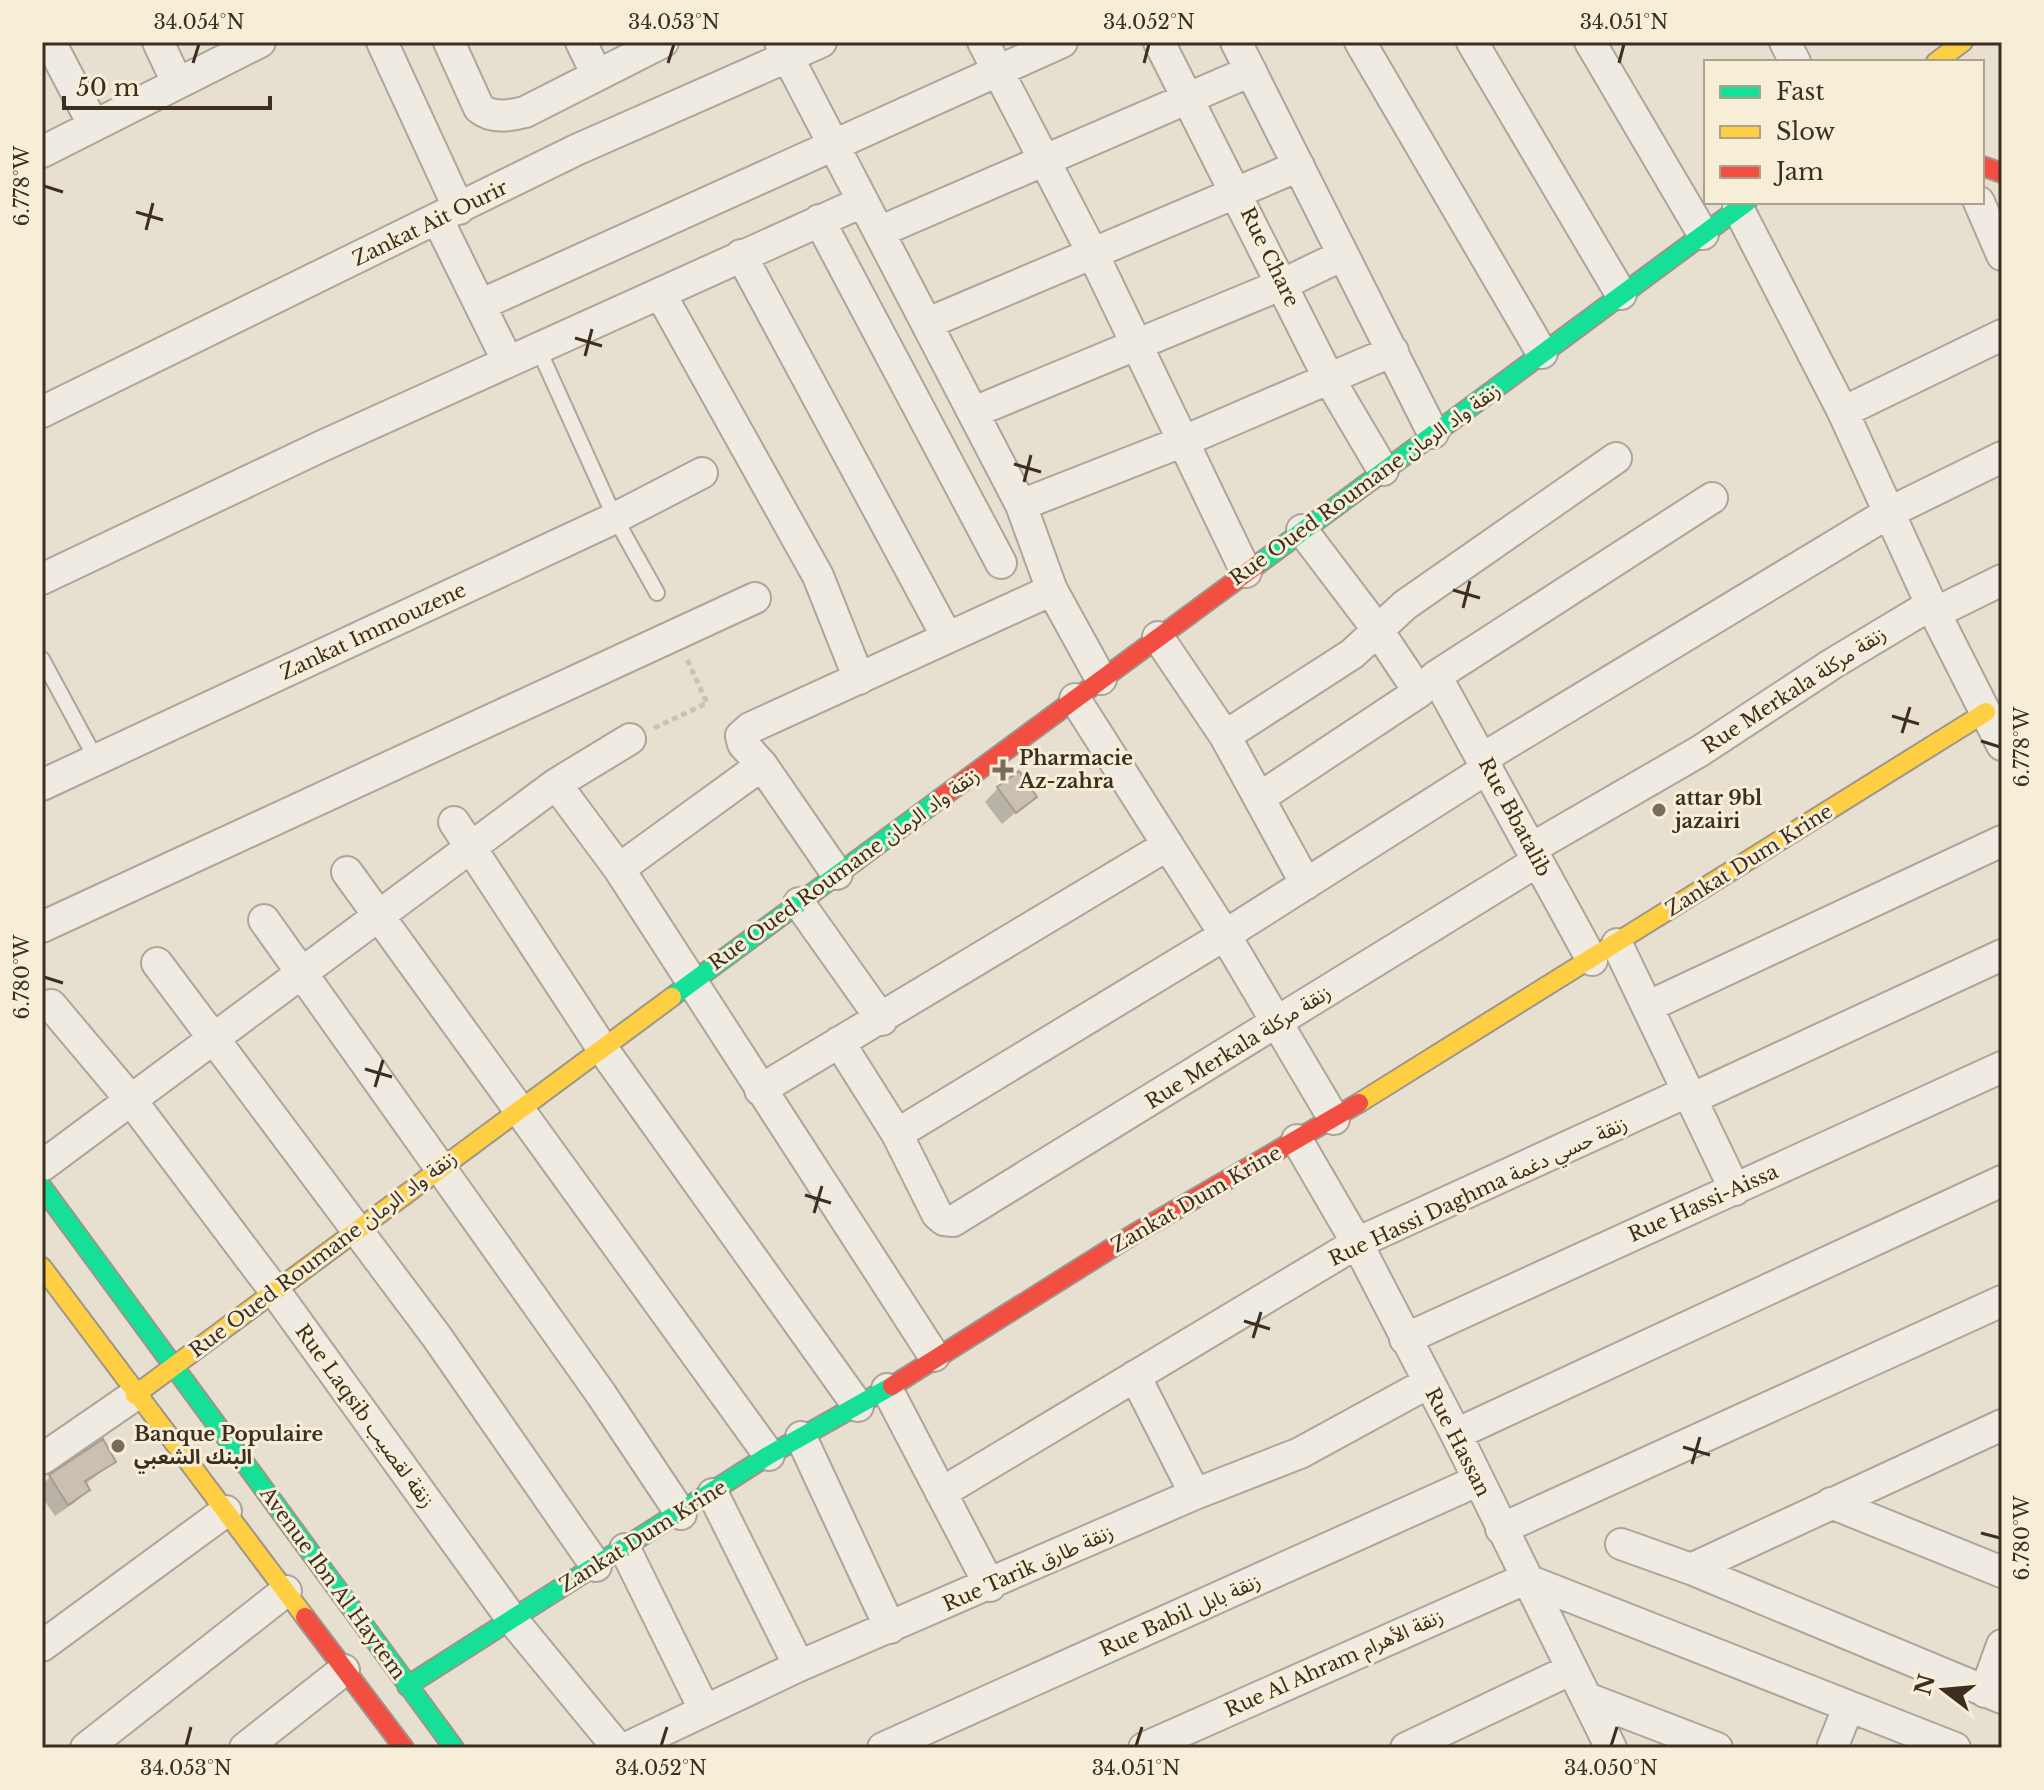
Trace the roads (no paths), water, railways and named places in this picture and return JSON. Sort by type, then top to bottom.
[{"type":"street","points":[[50,42],[94,126]]},
{"type":"street","points":[[158,42],[177,82]]},
{"type":"street","points":[[42,152],[260,42]]},
{"type":"street","points":[[382,42],[480,305],[508,362]]},
{"type":"street","points":[[449,42],[479,108],[489,114],[525,112],[663,42]]},
{"type":"street","points":[[581,42],[597,75]]},
{"type":"street","name":"Zankat Ait Ourir","points":[[42,412],[784,50],[821,42]]},
{"type":"street","points":[[983,42],[1043,163],[1093,254],[1246,572]]},
{"type":"street","points":[[480,305],[1062,42]]},
{"type":"street","name":"Rue Chare","points":[[1159,42],[1238,192],[1328,377],[1383,470]]},
{"type":"street","points":[[1236,42],[1341,256],[1433,433]]},
{"type":"street","points":[[1360,42],[1542,353]]},
{"type":"street","points":[[1472,42],[1621,294]]},
{"type":"street","points":[[1590,42],[1703,234]]},
{"type":"street","points":[[1785,42],[1794,60]]},
{"type":"street","points":[[1939,60],[1963,42]]},
{"type":"street","points":[[784,50],[862,202],[881,231],[1021,505],[1052,590],[1101,679]]},
{"type":"street","points":[[881,231],[1251,71]]},
{"type":"street","points":[[928,323],[1299,166]]},
{"type":"street","points":[[42,579],[538,348],[862,202]]},
{"type":"street","points":[[1980,204],[2002,255]]},
{"type":"street","points":[[1742,205],[1934,609],[1997,731]]},
{"type":"street","name":"Rue Oued Roumane زنقة واد الرمان","points":[[135,1395],[1742,205]]},
{"type":"street","points":[[819,220],[1001,563]]},
{"type":"street","points":[[741,255],[947,637]]},
{"type":"street","points":[[974,412],[1283,284],[1341,256]]},
{"type":"street","points":[[660,293],[818,576],[859,679]]},
{"type":"street","points":[[1843,412],[2002,335]]},
{"type":"street","points":[[1021,505],[1184,441],[1393,351]]},
{"type":"street","points":[[839,1042],[897,1134],[1225,935],[1486,763],[1890,512],[2002,457]]},
{"type":"street","points":[[1225,736],[1339,662],[1405,605],[1616,458]]},
{"type":"street","name":"Zankat Immouzene","points":[[42,785],[615,518],[702,473]]},
{"type":"street","points":[[1259,798],[1712,498]]},
{"type":"street","name":"Rue Bbatalib","points":[[1302,530],[1377,629],[1428,684],[1486,763],[1592,960]]},
{"type":"street","name":"Rue Merkala زنقة مركلة","points":[[897,1134],[937,1214],[948,1221],[965,1215],[1278,1024],[1832,664],[1934,609],[2002,580]]},
{"type":"street","points":[[837,874],[742,741],[745,731],[1052,590]]},
{"type":"street","points":[[42,927],[755,598]]},
{"type":"street","points":[[1158,637],[1225,736],[1306,884]]},
{"type":"street","points":[[1075,699],[1225,935],[1334,1119]]},
{"type":"street","name":"Zankat Dum Krine","points":[[407,1686],[713,1494],[769,1455],[887,1389],[934,1356],[1134,1234],[1334,1119],[1617,944],[1997,731]]},
{"type":"street","points":[[42,1166],[381,918],[556,784],[630,739]]},
{"type":"street","points":[[619,869],[762,765]]},
{"type":"street","points":[[556,784],[619,869],[934,1356]]},
{"type":"street","points":[[454,822],[602,1048],[858,1406]]},
{"type":"street","points":[[1649,1006],[2002,841]]},
{"type":"street","points":[[760,1090],[882,1020],[1168,845]]},
{"type":"street","points":[[347,872],[769,1455]]},
{"type":"street","points":[[799,903],[882,1020]]},
{"type":"street","points":[[264,920],[301,977],[601,1394],[681,1514]]},
{"type":"street","points":[[1617,944],[1735,1190]]},
{"type":"street","name":"Rue Hassi Daghma زنقة حسي دغمة","points":[[941,1493],[1357,1243],[2002,955]]},
{"type":"street","points":[[157,963],[437,1337],[596,1566]]},
{"type":"street","name":"Rue Laqsib زنقة لقصيب","points":[[51,1005],[131,1100],[274,1290],[511,1618],[618,1748]]},
{"type":"street","name":"Rue Hassi-Aissa","points":[[1405,1339],[2002,1067]]},
{"type":"street","name":"Rue Hassan","points":[[1297,1140],[1357,1243],[1456,1434],[1611,1748]]},
{"type":"street","points":[[1456,1434],[2002,1181]]},
{"type":"street","name":"Avenue Ibn Al Haytem","points":[[42,1187],[175,1364],[454,1748]]},
{"type":"street","name":"Avenue Ibn Al Haytem","points":[[42,1267],[135,1395],[404,1748]]},
{"type":"street","points":[[1501,1529],[2002,1301]]},
{"type":"street","points":[[1135,1376],[1195,1494]]},
{"type":"street","name":"Rue Tarik زنقة طارق","points":[[626,1748],[799,1666],[990,1586],[1195,1494],[1319,1444],[1428,1383]]},
{"type":"street","points":[[887,1389],[990,1586]]},
{"type":"street","points":[[42,1459],[135,1395]]},
{"type":"street","points":[[1691,1569],[2002,1425]]},
{"type":"street","points":[[801,1437],[890,1628]]},
{"type":"street","name":"Rue Babil زنقة بابل","points":[[883,1748],[1477,1481]]},
{"type":"street","points":[[713,1494],[799,1666]]},
{"type":"street","points":[[1831,1503],[2002,1572]]},
{"type":"street","points":[[42,1646],[226,1511]]},
{"type":"street","points":[[1621,1544],[1691,1569],[1994,1695],[2002,1645]]},
{"type":"street","points":[[625,1549],[704,1709]]},
{"type":"street","points":[[1525,1579],[1941,1745]]},
{"type":"street","name":"Rue Al Ahram زنقة الأهرام","points":[[1144,1748],[1525,1579]]},
{"type":"street","points":[[86,1748],[286,1591]]},
{"type":"street","points":[[245,1748],[344,1670]]},
{"type":"street","points":[[1406,1748],[1570,1670]]},
{"type":"street","points":[[1587,1698],[1717,1748]]},
{"type":"street","points":[[1832,1748],[1848,1708]]},
{"type":"lane","points":[[538,348],[615,518],[657,593]]},
{"type":"lane","points":[[42,659],[96,759]]},
{"type":"place","name":"Pharmacie Az-zahra","points":[[1003,770]]},
{"type":"place","name":"attar 9bl jazairi","points":[[1659,810]]},
{"type":"place","name":"Banque Populaire البنك الشعبي","points":[[118,1446]]}]
